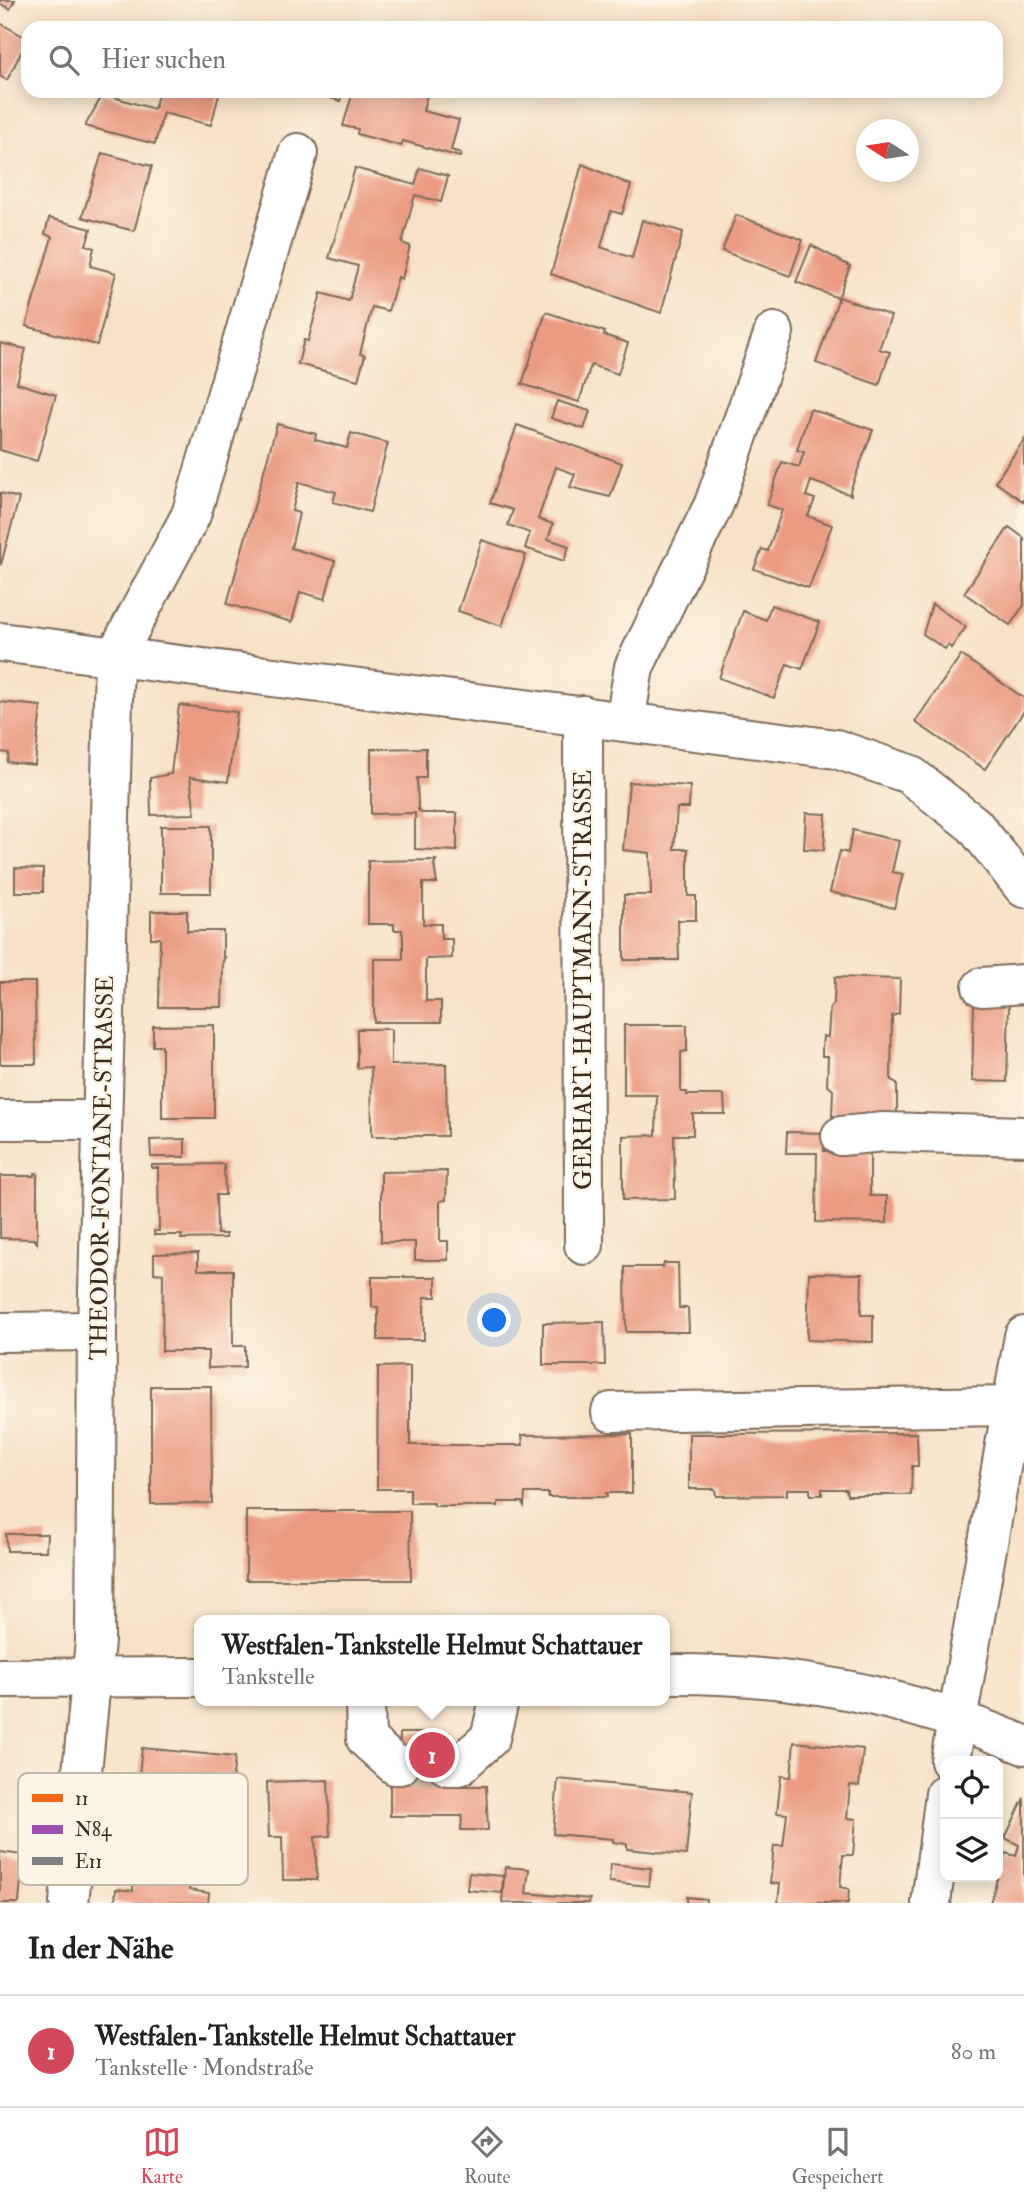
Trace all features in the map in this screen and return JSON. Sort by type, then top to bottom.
[{"type":"street","points":[[114,659],[191,515],[298,153]]},
{"type":"street","points":[[625,722],[634,667],[714,504],[774,332]]},
{"type":"street","points":[[0,642],[114,659],[583,715],[836,749],[909,774],[974,825],[1024,888]]},
{"type":"street","name":"THEODOR-FONTANE-STRASSE","points":[[83,1773],[93,1677],[97,1331],[114,659]]},
{"type":"street","name":"GERHART-HAUPTMANN-STRASSE","points":[[583,715],[584,1245]]},
{"type":"street","points":[[982,987],[1024,984]]},
{"type":"street","points":[[0,1120],[102,1120]]},
{"type":"street","points":[[841,1136],[884,1132],[1024,1136]]},
{"type":"street","points":[[0,1332],[97,1331]]},
{"type":"street","points":[[951,1756],[957,1717],[1012,1472],[1012,1406],[1024,1336]]},
{"type":"street","points":[[611,1412],[1012,1406]]},
{"type":"street","points":[[670,1674],[720,1674],[788,1680],[862,1692],[957,1717],[1024,1745]]},
{"type":"street","points":[[0,1678],[194,1677]]},
{"type":"street","points":[[365,1706],[366,1739],[394,1765],[400,1765]]},
{"type":"street","points":[[448,1766],[459,1766],[490,1738],[498,1706]]},
{"type":"street","points":[[930,1903],[942,1819]]},
{"type":"street","name":"THEODOR-FONTANE-STRASSE","points":[[69,1903],[71,1885]]},
{"type":"building","points":[[0,0],[15,0],[10,9],[0,4]]},
{"type":"building","points":[[0,23],[21,35],[21,53],[7,80],[0,76]]},
{"type":"building","points":[[101,98],[117,98],[154,109],[157,98],[218,98],[211,125],[163,113],[155,144],[85,126]]},
{"type":"building","points":[[351,98],[426,98],[423,111],[459,120],[451,150],[461,153],[460,157],[403,141],[401,146],[357,134],[358,129],[343,126]]},
{"type":"building","points":[[102,153],[152,166],[134,231],[82,217]]},
{"type":"building","points":[[582,164],[631,185],[622,214],[611,211],[601,247],[632,258],[642,220],[683,232],[661,313],[551,274]]},
{"type":"building","points":[[355,168],[415,185],[420,168],[448,176],[441,202],[415,195],[402,243],[410,246],[402,279],[398,277],[388,311],[372,307],[360,354],[365,355],[358,380],[298,364],[304,340],[308,341],[321,293],[349,301],[358,266],[329,258]]},
{"type":"building","points":[[736,215],[803,240],[790,276],[722,251]]},
{"type":"building","points":[[49,218],[91,229],[86,245],[94,248],[90,266],[116,273],[97,345],[26,326],[52,237],[45,234]]},
{"type":"building","points":[[811,245],[850,266],[838,298],[796,282]]},
{"type":"building","points":[[839,297],[891,316],[879,349],[890,352],[879,385],[816,363]]},
{"type":"building","points":[[546,312],[605,332],[604,335],[628,343],[618,374],[591,365],[579,402],[522,384]]},
{"type":"building","points":[[0,343],[26,349],[17,383],[56,395],[37,461],[0,450]]},
{"type":"building","points":[[557,401],[590,411],[584,429],[551,418]]},
{"type":"building","points":[[810,409],[873,430],[850,491],[851,495],[811,481],[806,496],[815,499],[808,516],[832,525],[809,588],[754,569],[762,549],[768,551],[782,510],[767,505],[782,462],[799,467],[804,452],[797,450]]},
{"type":"building","points":[[277,424],[316,434],[315,440],[347,448],[351,433],[388,443],[370,512],[333,502],[336,492],[299,482],[292,511],[299,513],[291,548],[335,561],[325,599],[300,592],[292,622],[227,604]]},
{"type":"building","points":[[517,425],[622,463],[610,497],[570,487],[575,474],[556,467],[538,519],[553,524],[548,539],[569,546],[564,561],[525,548],[530,533],[508,525],[513,510],[490,503]]},
{"type":"building","points":[[1024,440],[1024,502],[995,482]]},
{"type":"building","points":[[0,493],[19,498],[1,564],[0,563]]},
{"type":"building","points":[[1009,527],[1024,538],[1024,605],[1010,625],[964,593]]},
{"type":"building","points":[[482,540],[526,555],[502,626],[458,611]]},
{"type":"building","points":[[932,604],[966,627],[951,648],[948,645],[945,649],[923,634]]},
{"type":"building","points":[[771,605],[820,622],[802,669],[787,664],[774,698],[719,678],[743,611],[766,620]]},
{"type":"building","points":[[961,655],[1024,698],[1024,711],[985,769],[915,722]]},
{"type":"building","points":[[0,702],[41,706],[35,765],[7,762],[9,753],[0,752]]},
{"type":"building","points":[[179,705],[237,712],[228,782],[190,777],[195,814],[151,815],[150,778],[171,774]]},
{"type":"building","points":[[426,748],[426,778],[417,778],[418,810],[422,813],[457,813],[457,851],[415,849],[415,813],[371,814],[371,749]]},
{"type":"building","points":[[629,782],[690,786],[689,808],[677,808],[674,849],[688,849],[688,896],[696,896],[696,920],[678,920],[679,960],[624,960],[624,895],[651,895],[650,853],[623,850]]},
{"type":"building","points":[[806,813],[826,814],[824,850],[804,849]]},
{"type":"building","points":[[161,826],[211,826],[211,893],[161,893]]},
{"type":"building","points":[[853,830],[899,841],[892,872],[903,874],[894,908],[830,892],[840,851],[848,853]]},
{"type":"building","points":[[436,860],[434,864],[437,883],[423,883],[423,924],[441,924],[441,939],[452,939],[452,958],[426,959],[426,1001],[441,1001],[441,1022],[374,1022],[374,959],[403,959],[403,940],[402,930],[394,930],[394,924],[368,924],[368,861]]},
{"type":"building","points":[[15,868],[43,869],[43,892],[15,892]]},
{"type":"building","points":[[151,911],[187,911],[187,931],[223,931],[225,957],[222,1007],[159,1007],[160,938],[151,938]]},
{"type":"building","points":[[835,977],[900,979],[899,1014],[892,1016],[891,1080],[897,1083],[897,1117],[832,1116],[833,1090],[827,1085],[828,1056],[822,1056],[822,1047],[823,1036],[828,1037]]},
{"type":"building","points":[[0,982],[35,982],[36,1064],[0,1064]]},
{"type":"building","points":[[974,1003],[1009,1004],[1007,1082],[972,1081]]},
{"type":"building","points":[[214,1025],[214,1118],[162,1118],[162,1046],[153,1046],[153,1026]]},
{"type":"building","points":[[624,1025],[687,1025],[687,1051],[681,1052],[681,1092],[687,1092],[687,1095],[724,1095],[725,1114],[693,1114],[693,1135],[674,1135],[675,1199],[623,1200],[623,1136],[656,1135],[657,1095],[624,1095]]},
{"type":"building","points":[[357,1029],[391,1029],[391,1065],[446,1064],[447,1136],[372,1136],[371,1067],[357,1068]]},
{"type":"building","points":[[787,1132],[824,1133],[824,1151],[874,1151],[870,1154],[870,1196],[887,1196],[887,1223],[816,1222],[817,1153],[786,1153]]},
{"type":"building","points":[[185,1139],[185,1157],[151,1157],[150,1140]]},
{"type":"building","points":[[224,1164],[225,1195],[216,1195],[217,1234],[226,1234],[226,1238],[181,1239],[182,1235],[154,1235],[154,1231],[159,1231],[158,1168],[152,1168],[152,1165]]},
{"type":"building","points":[[447,1171],[446,1200],[440,1201],[440,1241],[448,1241],[448,1260],[415,1260],[415,1242],[381,1242],[381,1172]]},
{"type":"building","points":[[34,1173],[37,1173],[37,1243],[34,1239],[0,1238],[0,1176],[34,1176]]},
{"type":"building","points":[[198,1253],[198,1270],[233,1270],[233,1346],[245,1346],[245,1367],[208,1368],[208,1351],[162,1351],[163,1274],[154,1273],[154,1254]]},
{"type":"building","points":[[664,1263],[678,1263],[679,1308],[688,1308],[689,1332],[626,1332],[625,1267],[663,1267]]},
{"type":"building","points":[[809,1273],[862,1274],[861,1315],[873,1315],[873,1342],[807,1340]]},
{"type":"building","points":[[372,1277],[436,1277],[436,1297],[424,1297],[424,1340],[378,1340],[378,1307],[372,1307]]},
{"type":"building","points":[[604,1322],[605,1365],[543,1365],[543,1323]]},
{"type":"building","points":[[410,1366],[410,1445],[523,1445],[522,1435],[632,1434],[632,1493],[606,1493],[607,1497],[548,1497],[548,1493],[525,1493],[524,1506],[522,1502],[498,1502],[498,1506],[434,1506],[434,1503],[410,1503],[410,1489],[377,1489],[378,1367]]},
{"type":"building","points":[[151,1386],[211,1386],[212,1503],[151,1504]]},
{"type":"building","points":[[917,1433],[918,1466],[912,1466],[911,1495],[847,1495],[846,1489],[822,1489],[822,1495],[810,1495],[810,1489],[787,1489],[787,1495],[716,1496],[715,1489],[689,1489],[689,1434]]},
{"type":"building","points":[[246,1511],[410,1511],[411,1580],[246,1580]]},
{"type":"building","points":[[6,1534],[47,1534],[46,1551],[7,1551]]},
{"type":"building","points":[[400,1733],[449,1733],[449,1786],[486,1786],[488,1830],[461,1830],[462,1816],[390,1816],[390,1781],[400,1781]]},
{"type":"building","points":[[794,1742],[863,1749],[859,1786],[850,1785],[847,1818],[856,1819],[853,1855],[843,1855],[840,1887],[849,1889],[848,1903],[778,1903],[780,1884],[770,1883],[774,1846],[783,1846],[787,1814],[777,1813],[781,1776],[791,1777]]},
{"type":"building","points":[[142,1748],[235,1757],[233,1773],[139,1773]]},
{"type":"building","points":[[558,1779],[692,1792],[686,1855],[627,1849],[627,1844],[613,1842],[613,1839],[553,1834]]},
{"type":"building","points":[[328,1780],[330,1836],[315,1837],[317,1880],[283,1880],[282,1837],[269,1837],[267,1782]]},
{"type":"building","points":[[1024,1798],[1024,1903],[990,1903],[996,1882],[1003,1882],[1005,1853],[1016,1856],[1019,1845],[1005,1838]]},
{"type":"building","points":[[0,1852],[18,1854],[19,1903],[0,1903]]},
{"type":"building","points":[[611,1864],[651,1868],[649,1886],[609,1882]]},
{"type":"building","points":[[505,1867],[529,1869],[526,1893],[590,1899],[589,1903],[502,1903]]},
{"type":"building","points":[[469,1873],[503,1876],[502,1893],[467,1890]]},
{"type":"building","points":[[133,1885],[189,1885],[189,1890],[209,1893],[208,1903],[115,1903],[116,1889],[133,1891]]},
{"type":"building","points":[[687,1897],[706,1899],[706,1903],[687,1903]]},
{"type":"tunnel","points":[[400,1765],[448,1766]]},
{"type":"place","name":"Westfalen-Tankstelle Helmut Schattauer","points":[[432,1755]]}]
